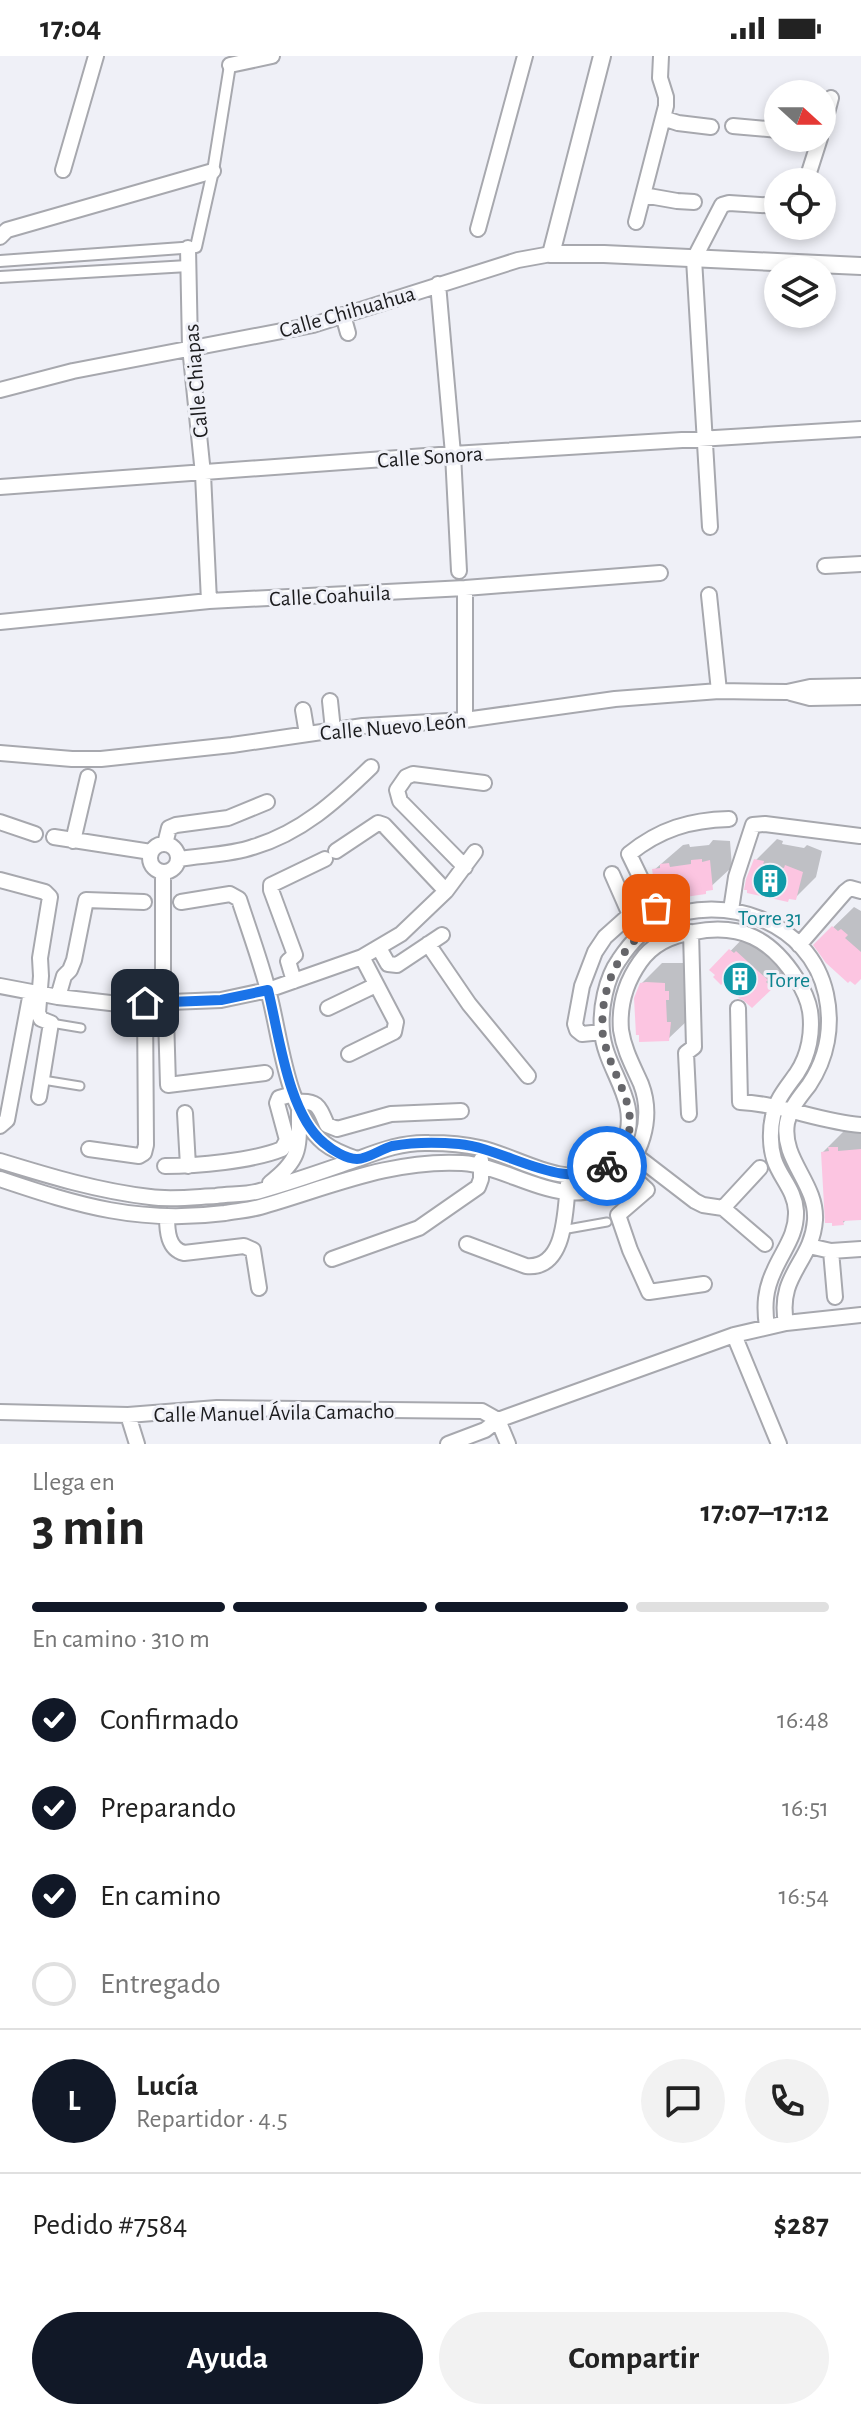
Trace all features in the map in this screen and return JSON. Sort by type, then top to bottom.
[{"type":"street","points":[[63,170],[96,56]]},
{"type":"street","points":[[230,65],[272,56]]},
{"type":"street","points":[[478,229],[525,56]]},
{"type":"street","points":[[551,254],[602,56]]},
{"type":"street","points":[[636,222],[663,118],[666,97],[660,78],[661,56]]},
{"type":"street","name":"Calle Chiapas","points":[[209,601],[203,474],[190,347],[188,248],[196,247],[200,237],[230,65]]},
{"type":"street","points":[[663,118],[711,127]]},
{"type":"street","points":[[733,126],[764,129]]},
{"type":"street","points":[[0,237],[7,230],[213,171]]},
{"type":"street","points":[[643,195],[694,202]]},
{"type":"street","points":[[710,527],[694,259],[722,205],[764,205]]},
{"type":"street","points":[[0,261],[188,248]]},
{"type":"street","name":"Calle Chihuahua","points":[[0,390],[58,374],[289,330],[518,260],[551,254],[590,253],[861,266]]},
{"type":"street","points":[[0,277],[188,266]]},
{"type":"street","points":[[438,284],[453,454],[459,571]]},
{"type":"street","points":[[343,315],[348,333]]},
{"type":"street","name":"Calle Sonora","points":[[0,487],[453,454],[861,429]]},
{"type":"street","points":[[825,566],[861,564]]},
{"type":"street","name":"Calle Coahuila","points":[[0,622],[209,601],[465,588],[660,573]]},
{"type":"street","points":[[465,588],[465,720]]},
{"type":"street","points":[[709,595],[719,691]]},
{"type":"street","name":"Calle Nuevo León","points":[[0,753],[101,759],[333,730],[465,720],[615,699],[719,691],[787,692],[810,687],[861,686]]},
{"type":"street","name":"Calle Nuevo León","points":[[787,692],[810,698],[861,697]]},
{"type":"street","points":[[330,701],[333,730]]},
{"type":"street","points":[[303,710],[307,734]]},
{"type":"street","points":[[179,859],[251,848],[290,832],[329,807],[371,767]]},
{"type":"street","points":[[465,867],[400,801],[397,790],[406,777],[413,774],[484,783]]},
{"type":"street","points":[[73,841],[88,777]]},
{"type":"street","points":[[165,844],[169,828],[176,825],[228,818],[267,802]]},
{"type":"street","points":[[661,920],[629,854],[674,827],[700,820],[729,819]]},
{"type":"street","points":[[0,822],[35,834]]},
{"type":"street","points":[[294,981],[288,961],[295,955],[271,885],[331,855],[378,823],[384,825],[446,891]]},
{"type":"street","points":[[731,910],[736,877],[753,825],[860,836]]},
{"type":"street","points":[[54,837],[151,852]]},
{"type":"street","points":[[159,844],[175,848],[179,859],[174,869],[163,873],[150,863],[151,852],[159,844]]},
{"type":"street","points":[[0,986],[119,1004],[221,1000],[268,990],[362,957],[401,934],[446,891],[475,852]]},
{"type":"street","points":[[163,873],[163,1002],[168,1085],[265,1073]]},
{"type":"street","points":[[612,874],[630,915]]},
{"type":"street","points":[[0,880],[45,892],[50,897],[40,958],[41,976],[7,1120],[0,1126]]},
{"type":"street","points":[[799,945],[845,892],[850,888],[861,891]]},
{"type":"street","points":[[181,902],[230,894],[239,899],[268,990],[296,1102],[296,1156],[289,1169],[257,1192]]},
{"type":"street","points":[[58,997],[64,976],[74,960],[86,900],[144,902]]},
{"type":"street","points":[[602,1032],[582,1034],[577,1030],[575,1024],[582,986],[595,952],[605,937],[643,903]]},
{"type":"street","points":[[713,908],[713,928]]},
{"type":"street","points":[[0,1161],[88,1187],[154,1198],[257,1192],[390,1147],[416,1143],[482,1148],[569,1176],[597,1172],[609,1165],[629,1130],[629,1104],[602,1032],[605,995],[616,964],[633,942],[661,920],[691,910],[713,908],[753,914],[773,924],[799,945],[814,963],[826,994],[829,1016],[828,1038],[818,1069],[787,1123],[789,1152],[808,1185],[815,1218],[809,1246],[791,1277],[783,1305],[786,1323]]},
{"type":"street","points":[[0,1179],[68,1202],[127,1215],[193,1217],[256,1208],[363,1174],[424,1164],[481,1166],[567,1193],[598,1190],[625,1170],[635,1156],[646,1126],[642,1086],[623,1040],[621,1005],[634,972],[642,959],[664,940],[713,928],[735,931],[764,942],[787,962],[810,1007],[811,1039],[800,1068],[781,1095],[773,1115],[771,1136],[774,1159],[792,1190],[796,1225],[774,1269],[764,1306],[767,1327]]},
{"type":"street","points":[[689,1114],[686,1053],[694,1047],[691,932]]},
{"type":"street","points":[[379,948],[388,964],[397,965],[442,935]]},
{"type":"street","points":[[428,944],[469,1004],[528,1076]]},
{"type":"street","points":[[349,1054],[394,1032],[396,1028],[396,1022],[362,957]]},
{"type":"street","points":[[328,1008],[376,985]]},
{"type":"street","points":[[35,993],[41,1019],[51,1023],[39,1097]]},
{"type":"street","points":[[89,1149],[139,1156],[144,1153],[145,1003]]},
{"type":"street","points":[[738,1008],[740,1102],[776,1106],[837,1123],[861,1125]]},
{"type":"street","points":[[165,1166],[188,1166],[265,1155],[282,1149],[287,1140],[277,1103],[279,1098],[312,1102],[318,1106],[327,1125],[337,1129],[391,1114],[461,1111]]},
{"type":"street","points":[[296,1102],[322,1142],[338,1153],[357,1159]]},
{"type":"street","points":[[185,1113],[188,1166]]},
{"type":"street","points":[[623,1145],[695,1201],[723,1208],[765,1244]]},
{"type":"street","points":[[332,1259],[419,1228],[478,1187],[482,1148]]},
{"type":"street","points":[[723,1208],[760,1168]]},
{"type":"street","points":[[625,1170],[647,1190],[618,1215],[649,1292],[704,1284]]},
{"type":"street","points":[[467,1244],[534,1266],[545,1262],[556,1253],[569,1176]]},
{"type":"street","points":[[167,1216],[167,1230],[177,1251],[184,1253],[244,1246],[253,1250],[259,1288]]},
{"type":"street","points":[[809,1246],[831,1251],[861,1249]]},
{"type":"street","points":[[831,1251],[835,1297]]},
{"type":"street","points":[[774,1269],[791,1277]]},
{"type":"street","points":[[448,1444],[485,1430],[498,1420],[734,1335],[786,1323],[861,1315]]},
{"type":"street","points":[[734,1335],[779,1444]]},
{"type":"street","name":"Calle Manuel Ávila Camacho","points":[[0,1412],[128,1415],[217,1408],[482,1411],[498,1420]]},
{"type":"street","points":[[128,1415],[137,1444]]},
{"type":"street","points":[[498,1420],[508,1444]]},
{"type":"lane","points":[[51,1023],[81,1028]]},
{"type":"lane","points":[[41,1079],[80,1086]]},
{"type":"lane","points":[[562,1230],[607,1222]]},
{"type":"building","points":[[702,859],[702,862],[710,860],[713,890],[706,891],[706,894],[664,900],[661,897],[652,869],[660,868],[660,864],[669,863],[670,867]]},
{"type":"building","name":"Torre 31","points":[[754,859],[764,861],[763,865],[784,868],[785,865],[803,872],[796,900],[789,899],[788,902],[747,893],[744,890],[746,879]]},
{"type":"building","points":[[832,926],[848,935],[845,938],[861,952],[861,979],[855,985],[850,981],[848,983],[826,963],[813,945]]},
{"type":"building","name":"Torre","points":[[729,949],[734,953],[736,951],[773,988],[752,1008],[724,982],[721,985],[709,970]]},
{"type":"building","points":[[640,983],[665,983],[665,991],[669,991],[669,1000],[666,1000],[667,1022],[671,1022],[669,1041],[639,1042],[639,1035],[636,1035],[634,998]]},
{"type":"building","points":[[828,1147],[838,1147],[838,1151],[861,1149],[861,1220],[843,1221],[844,1225],[832,1226],[832,1223],[825,1223],[821,1152],[829,1151]]},
{"type":"way so far","points":[[607,1166],[623,1145],[630,1118],[629,1104],[602,1032],[605,995],[616,964],[633,942],[661,920],[656,908]]},
{"type":"place","name":"Torre 31","points":[[770,881]]},
{"type":"place","name":"Torre","points":[[740,979]]},
{"type":"route","points":[[145,1003],[221,1000],[268,990],[299,1111],[322,1142],[338,1153],[357,1159],[390,1147],[416,1143],[460,1144],[569,1176],[597,1172],[607,1166]]}]
